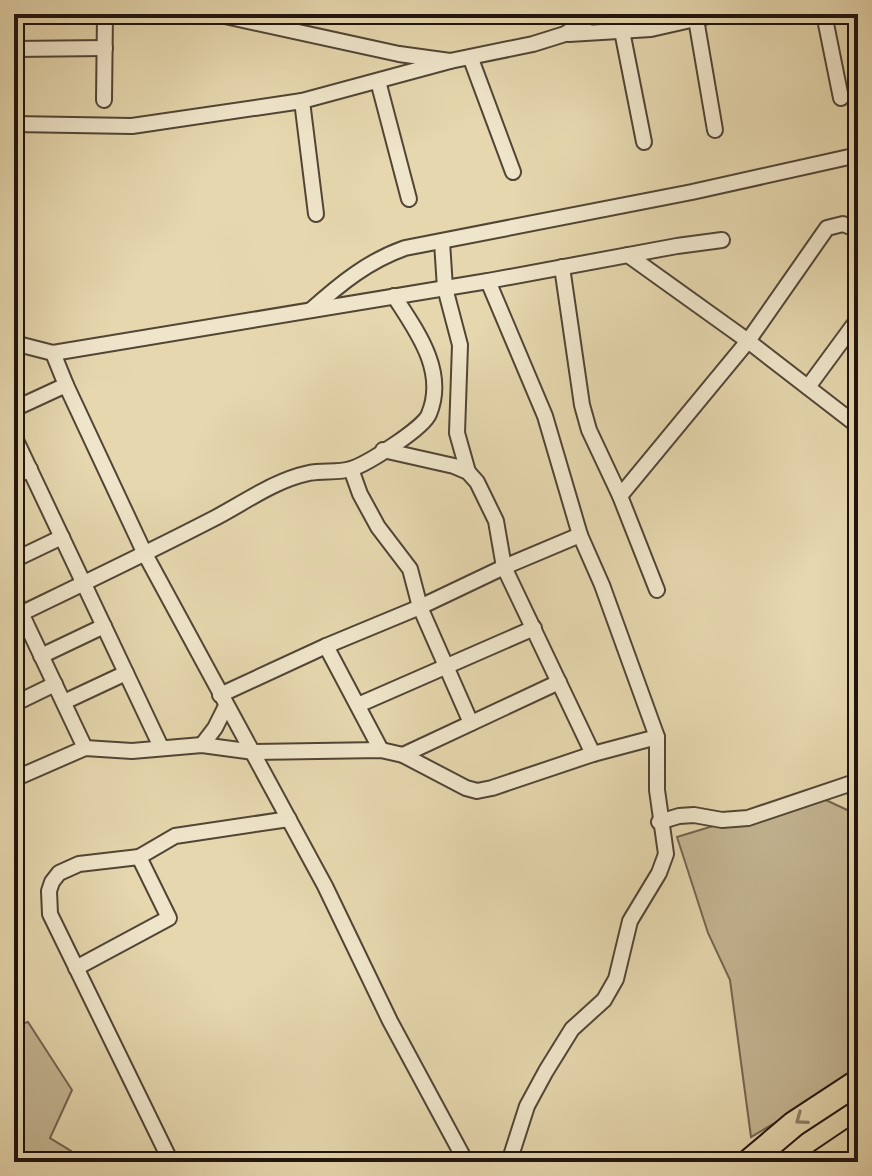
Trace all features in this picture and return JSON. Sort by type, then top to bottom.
[{"type":"highway","points":[[749,1162],[794,1124],[858,1082]]},
{"type":"highway","points":[[821,1162],[858,1137]]},
{"type":"street","points":[[104,100],[105,14]]},
{"type":"street","points":[[216,14],[261,19],[399,54],[450,61]]},
{"type":"street","points":[[565,34],[596,14]]},
{"type":"street","points":[[14,124],[132,126],[302,101],[565,34],[651,29],[717,14]]},
{"type":"street","points":[[824,14],[841,98]]},
{"type":"street","points":[[696,19],[715,130]]},
{"type":"street","points":[[622,31],[644,142]]},
{"type":"street","points":[[14,49],[105,48]]},
{"type":"street","points":[[471,59],[513,172]]},
{"type":"street","points":[[378,81],[409,199]]},
{"type":"street","points":[[302,101],[316,214]]},
{"type":"street","points":[[311,310],[338,286],[378,259],[405,248],[692,192],[858,155]]},
{"type":"street","points":[[620,496],[748,341],[827,228],[843,224],[858,230]]},
{"type":"street","points":[[14,343],[53,353],[722,240]]},
{"type":"street","points":[[442,242],[445,288],[460,345],[461,368],[455,415],[457,433],[468,472]]},
{"type":"street","points":[[628,255],[748,341],[858,426]]},
{"type":"street","points":[[562,267],[582,405],[589,430],[620,496],[657,590]]},
{"type":"street","points":[[488,281],[545,416],[580,535],[602,585],[657,737],[659,822],[666,854],[659,873],[630,921],[616,979],[604,1000],[572,1029],[546,1071],[527,1106],[509,1162]]},
{"type":"street","points":[[18,615],[145,554],[288,479],[309,473],[351,469],[423,424],[433,399],[434,382],[426,346],[394,296]]},
{"type":"street","points":[[808,387],[858,319]]},
{"type":"street","points":[[53,353],[145,554],[325,886],[390,1021],[466,1162]]},
{"type":"street","points":[[14,409],[66,385]]},
{"type":"street","points":[[14,436],[161,747]]},
{"type":"street","points":[[383,450],[454,466],[468,472],[477,482],[496,521],[504,567],[593,754]]},
{"type":"street","points":[[14,477],[30,469]]},
{"type":"street","points":[[351,469],[378,527],[410,569],[420,607],[471,723]]},
{"type":"street","points":[[202,745],[215,728],[223,701],[326,646],[580,535]]},
{"type":"street","points":[[14,560],[62,537]]},
{"type":"street","points":[[14,598],[18,615],[85,748]]},
{"type":"street","points":[[41,656],[104,626]]},
{"type":"street","points":[[358,705],[534,628]]},
{"type":"street","points":[[326,646],[381,750]]},
{"type":"street","points":[[64,702],[126,673]]},
{"type":"street","points":[[403,755],[559,682]]},
{"type":"street","points":[[14,704],[55,684]]},
{"type":"street","points":[[14,779],[85,748],[132,751],[202,745],[254,752],[381,750],[403,755],[477,791],[657,737]]},
{"type":"street","points":[[659,822],[694,815],[722,820],[748,818],[858,781]]},
{"type":"street","points":[[171,1162],[50,914],[49,891],[52,882],[59,873],[79,864],[139,857],[175,836],[289,819]]},
{"type":"street","points":[[76,968],[169,918],[139,857]]},
{"type":"shaded area","points":[[815,795],[858,815],[858,1074],[751,1137],[730,980],[708,933],[677,837]]},
{"type":"shaded area","points":[[28,1022],[72,1090],[50,1138],[71,1151],[66,1162],[14,1162],[14,1026]]}]
